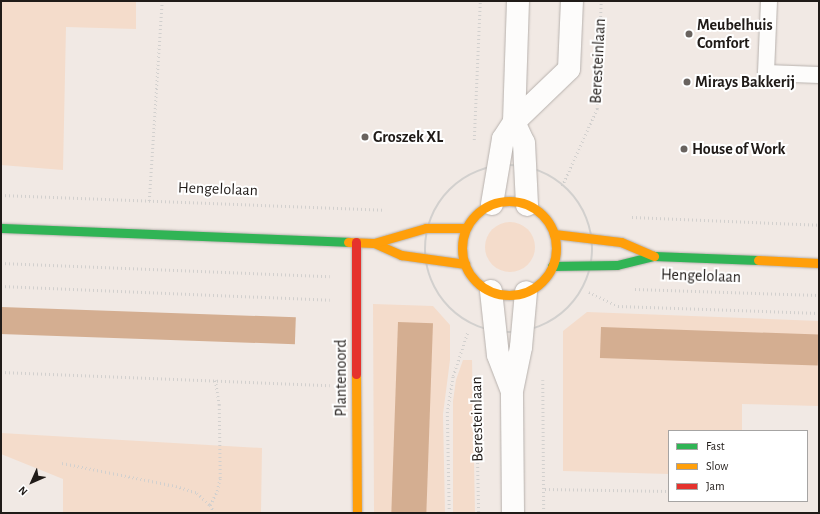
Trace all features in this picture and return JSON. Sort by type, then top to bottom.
[{"type":"street","points":[[518,1],[514,122],[524,143],[527,166],[527,205]]},
{"type":"street","name":"Beresteinlaan","points":[[492,204],[497,164],[503,139],[514,122],[570,69],[572,1]]},
{"type":"street","points":[[510,201],[527,205],[543,216],[554,234],[556,250],[552,266],[539,284],[526,292],[508,295],[491,291],[475,280],[465,264],[462,246],[466,228],[474,216],[492,204],[510,201]]},
{"type":"street","points":[[1,228],[374,243],[401,255],[465,264]]},
{"type":"street","points":[[374,243],[398,234],[426,228],[466,228]]},
{"type":"street","name":"Hengelolaan","points":[[554,234],[621,242],[654,256]]},
{"type":"street","name":"Plantenoord","points":[[356,242],[357,513]]},
{"type":"street","name":"Hengelolaan","points":[[552,266],[617,265],[654,256],[819,263]]},
{"type":"street","name":"Beresteinlaan","points":[[491,291],[494,332],[498,355],[512,391]]},
{"type":"street","name":"Beresteinlaan","points":[[513,513],[512,391],[523,333],[526,292]]},
{"type":"lane","points":[[769,1],[766,73],[819,75]]},
{"type":"path","points":[[149,200],[162,1]]},
{"type":"path","points":[[474,142],[480,1]]},
{"type":"path","name":"Beresteinlaan","points":[[562,186],[597,109],[601,1]]},
{"type":"path","points":[[470,325],[494,332],[523,333],[535,331],[545,325],[583,289],[593,265],[595,238],[587,215],[562,186],[543,172],[527,166],[497,164],[473,172],[434,210],[426,228],[423,244],[424,259],[429,281],[470,325],[472,332]]},
{"type":"path","points":[[473,172],[474,165]]},
{"type":"path","name":"Hengelolaan","points":[[1,195],[387,210]]},
{"type":"path","points":[[426,210],[434,210]]},
{"type":"path","points":[[628,217],[819,225]]},
{"type":"path","points":[[1,263],[355,278]]},
{"type":"path","points":[[1,286],[356,302]]},
{"type":"path","points":[[583,289],[590,287]]},
{"type":"path","name":"Hengelolaan","points":[[629,288],[819,294]]},
{"type":"path","points":[[583,289],[618,306],[819,313]]},
{"type":"path","points":[[449,513],[447,413],[453,376],[470,325]]},
{"type":"path","points":[[545,325],[545,330]]},
{"type":"path","name":"Beresteinlaan","points":[[476,370],[479,513]]},
{"type":"path","points":[[1,372],[356,386]]},
{"type":"path","points":[[543,374],[544,513]]},
{"type":"path","points":[[210,505],[217,491],[220,478],[216,380]]},
{"type":"path","points":[[62,463],[176,486],[197,494],[210,505],[214,513]]},
{"type":"path","points":[[545,489],[668,491]]},
{"type":"shaded area","points":[[1,1],[136,1],[136,29],[66,27],[63,170],[1,165]]},
{"type":"shaded area","points":[[505,222],[515,222],[528,229],[535,242],[535,252],[528,265],[515,272],[505,272],[496,268],[489,261],[485,252],[485,242],[489,233],[496,226]]},
{"type":"shaded area","points":[[373,304],[433,306],[450,325],[450,360],[443,414],[445,513],[374,513]]},
{"type":"shaded area","points":[[1,307],[296,317],[295,344],[1,334]]},
{"type":"shaded area","points":[[587,312],[819,321],[819,406],[742,404],[742,430],[668,430],[668,474],[563,471],[563,331]]},
{"type":"shaded area","points":[[398,322],[433,323],[426,513],[391,513]]},
{"type":"shaded area","points":[[601,327],[819,335],[818,366],[600,358]]},
{"type":"shaded area","points":[[463,360],[472,360],[475,513],[453,513],[453,401],[456,380]]},
{"type":"shaded area","points":[[1,433],[262,448],[261,513],[63,513],[63,479],[1,454]]},
{"type":"traffic: fast","points":[[1,228],[348,242]]},
{"type":"traffic: fast","points":[[552,266],[617,265],[654,256],[758,260]]},
{"type":"traffic: slow","points":[[509,201],[527,205],[542,215],[552,230],[556,248],[552,266],[542,281],[527,291],[509,295],[491,291],[476,281],[466,266],[462,248],[466,230],[476,215],[491,205],[509,201]]},
{"type":"traffic: slow","points":[[374,243],[426,228],[466,228]]},
{"type":"traffic: slow","points":[[554,234],[621,242],[654,256]]},
{"type":"traffic: slow","points":[[348,242],[374,243],[401,255],[465,264]]},
{"type":"traffic: slow","points":[[758,260],[819,263]]},
{"type":"traffic: slow","points":[[356,374],[357,513]]},
{"type":"traffic: jam","points":[[356,242],[356,374]]},
{"type":"place","name":"Meubelhuis Comfort","points":[[689,34]]},
{"type":"place","name":"Mirays Bakkerij","points":[[687,82]]},
{"type":"place","name":"Groszek XL","points":[[365,137]]},
{"type":"place","name":"House of Work","points":[[684,149]]}]
